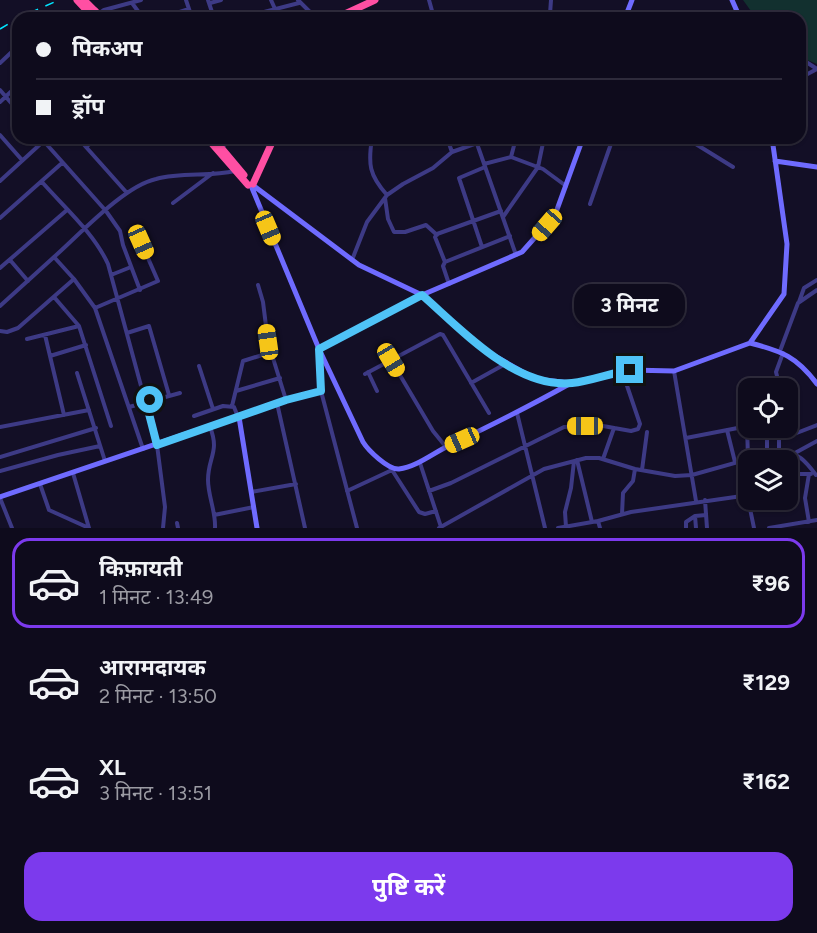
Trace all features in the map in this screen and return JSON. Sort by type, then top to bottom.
[{"type":"highway","points":[[342,12],[368,0]]},
{"type":"highway","points":[[349,12],[375,0]]},
{"type":"highway","points":[[80,1],[93,12]]},
{"type":"highway","points":[[213,144],[252,185]]},
{"type":"highway","points":[[217,144],[236,171],[252,185]]},
{"type":"highway","points":[[252,185],[270,144]]},
{"type":"main road","points":[[319,349],[422,295],[522,252],[555,215],[581,144]]},
{"type":"main road","points":[[252,185],[319,349],[363,442],[369,452],[393,469],[399,469],[420,463],[446,447],[518,413],[571,383],[622,371],[674,371],[750,343],[784,294],[787,244],[773,144]]},
{"type":"main road","points":[[775,161],[817,168]]},
{"type":"main road","points":[[252,185],[359,266],[422,295],[486,351],[535,379],[571,383]]},
{"type":"main road","points":[[750,343],[781,352],[801,365],[817,384]]},
{"type":"main road","points":[[0,498],[286,400],[321,391],[319,349]]},
{"type":"main road","points":[[239,417],[257,528]]},
{"type":"street","points":[[106,12],[141,0]]},
{"type":"street","points":[[186,0],[190,12]]},
{"type":"street","points":[[209,2],[221,0]]},
{"type":"street","points":[[271,0],[275,12]]},
{"type":"street","points":[[260,12],[298,1],[310,12]]},
{"type":"street","points":[[132,3],[139,12]]},
{"type":"street","points":[[180,12],[189,9]]},
{"type":"street","points":[[0,63],[12,52]]},
{"type":"street","points":[[0,90],[12,104]]},
{"type":"street","points":[[0,102],[12,90]]},
{"type":"street","points":[[0,135],[22,160]]},
{"type":"street","points":[[0,181],[39,144]]},
{"type":"street","points":[[48,144],[106,211],[121,233],[123,245],[140,290]]},
{"type":"street","points":[[83,144],[128,193]]},
{"type":"street","points":[[86,147],[90,144]]},
{"type":"street","points":[[220,144],[220,149]]},
{"type":"street","points":[[220,149],[225,144]]},
{"type":"street","points":[[371,144],[370,170],[386,196],[388,219],[394,232],[405,232],[426,225],[436,235],[449,284]]},
{"type":"street","points":[[449,144],[452,152]]},
{"type":"street","points":[[352,260],[367,222],[386,196],[434,168],[452,152],[468,144]]},
{"type":"street","points":[[477,144],[516,255]]},
{"type":"street","points":[[511,157],[514,144]]},
{"type":"street","points":[[503,217],[538,167],[543,144]]},
{"type":"street","points":[[590,204],[611,144]]},
{"type":"street","points":[[696,144],[733,167]]},
{"type":"street","points":[[482,247],[459,178],[511,157],[538,167],[566,186]]},
{"type":"street","points":[[0,218],[63,162]]},
{"type":"street","points":[[0,306],[106,211],[143,183],[154,179],[236,171]]},
{"type":"street","points":[[173,202],[213,173]]},
{"type":"street","points":[[42,182],[103,254],[111,275],[157,445],[165,507],[163,528]]},
{"type":"street","points":[[1,266],[67,210]]},
{"type":"street","points":[[436,235],[501,211]]},
{"type":"street","points":[[445,262],[510,236]]},
{"type":"street","points":[[95,308],[156,283],[158,279],[141,242]]},
{"type":"street","points":[[54,257],[74,279],[95,308],[143,449]]},
{"type":"street","points":[[9,260],[28,281]]},
{"type":"street","points":[[111,275],[131,267]]},
{"type":"street","points":[[0,332],[18,328],[74,279]]},
{"type":"street","points":[[778,378],[776,372],[781,352],[804,288],[817,280]]},
{"type":"street","points":[[258,285],[263,302],[268,342],[286,400]]},
{"type":"street","points":[[798,303],[817,290]]},
{"type":"street","points":[[54,297],[79,326],[111,426]]},
{"type":"street","points":[[27,339],[79,326]]},
{"type":"street","points":[[127,333],[149,326],[169,394]]},
{"type":"street","points":[[377,391],[367,373],[440,334],[443,335],[489,413]]},
{"type":"street","points":[[45,335],[64,415]]},
{"type":"street","points":[[50,356],[86,345]]},
{"type":"street","points":[[232,406],[243,361],[272,352]]},
{"type":"street","points":[[391,360],[433,430],[446,447]]},
{"type":"street","points":[[471,383],[507,363]]},
{"type":"street","points":[[200,366],[213,409]]},
{"type":"street","points":[[429,491],[451,483],[567,426],[603,426],[632,431],[638,429],[640,424],[622,371]]},
{"type":"street","points":[[674,371],[696,501]]},
{"type":"street","points":[[77,373],[106,462]]},
{"type":"street","points":[[236,391],[280,378]]},
{"type":"street","points":[[321,391],[357,528]]},
{"type":"street","points":[[129,407],[169,394],[180,393]]},
{"type":"street","points":[[277,404],[305,528]]},
{"type":"street","points":[[194,416],[227,405],[236,408],[239,417]]},
{"type":"street","points":[[0,428],[89,410]]},
{"type":"street","points":[[518,413],[524,447],[545,528]]},
{"type":"street","points":[[798,433],[817,425]]},
{"type":"street","points":[[210,427],[215,448],[208,473],[208,483],[214,528]]},
{"type":"street","points":[[686,438],[738,427]]},
{"type":"street","points":[[0,457],[96,428]]},
{"type":"street","points":[[603,459],[614,428]]},
{"type":"street","points":[[727,429],[735,462]]},
{"type":"street","points":[[642,470],[647,432]]},
{"type":"street","points":[[779,438],[779,450]]},
{"type":"street","points":[[798,451],[817,441]]},
{"type":"street","points":[[0,471],[100,446]]},
{"type":"street","points":[[798,455],[816,476]]},
{"type":"street","points":[[420,463],[441,528],[531,475],[556,465],[592,457],[635,469],[675,476],[692,475],[738,461]]},
{"type":"street","points":[[575,461],[592,522]]},
{"type":"street","points":[[566,527],[565,512],[575,461]]},
{"type":"street","points":[[347,491],[393,469],[419,512],[423,514],[436,511]]},
{"type":"street","points":[[621,514],[623,493],[633,481],[635,469]]},
{"type":"street","points":[[73,473],[89,528]]},
{"type":"street","points":[[798,474],[816,476]]},
{"type":"street","points":[[809,474],[805,498],[809,522]]},
{"type":"street","points":[[40,484],[49,510],[89,528]]},
{"type":"street","points":[[251,492],[296,484]]},
{"type":"street","points":[[558,528],[598,521],[621,514],[696,501],[738,497]]},
{"type":"street","points":[[0,498],[12,528]]},
{"type":"street","points":[[705,500],[707,528]]},
{"type":"street","points":[[214,515],[254,507]]},
{"type":"street","points":[[751,510],[754,528]]},
{"type":"street","points":[[686,528],[687,521],[695,516],[706,515]]},
{"type":"street","points":[[695,516],[696,528]]},
{"type":"street","points":[[770,528],[817,520]]},
{"type":"street","points":[[598,521],[600,528]]},
{"type":"green space","points":[[743,0],[817,0],[817,64],[806,59],[806,12],[752,12]]},
{"type":"railway","points":[[32,12],[59,0]]},
{"type":"railway","points":[[0,29],[12,22]]},
{"type":"route","points":[[150,400],[146,402],[157,445],[286,400],[321,391],[319,349],[422,295],[486,351],[535,379],[571,383],[630,370]]}]
